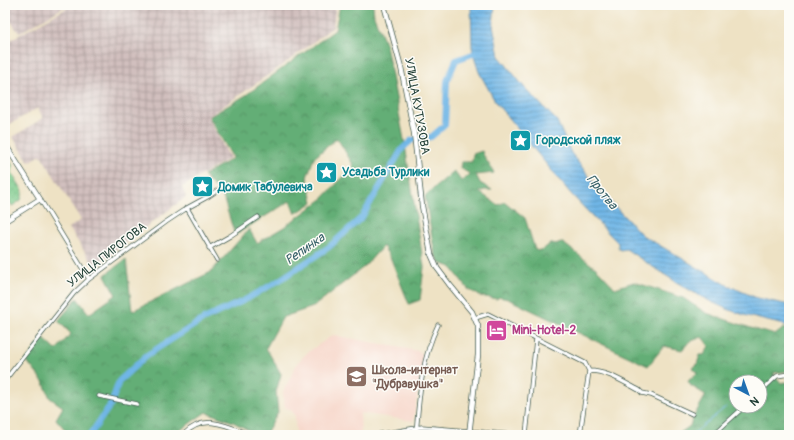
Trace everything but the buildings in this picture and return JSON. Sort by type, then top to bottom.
[{"type":"main road","name":"УЛИЦА КУТУЗОВА","points":[[384,5],[401,68],[414,133],[422,206],[431,254],[437,268],[448,284],[468,306],[475,318],[479,335],[469,433]]},
{"type":"main road","points":[[5,144],[40,199],[5,221]]},
{"type":"street","name":"УЛИЦА ПИРОГОВА","points":[[5,380],[74,293],[166,222],[224,186]]},
{"type":"street","points":[[40,199],[89,280]]},
{"type":"street","points":[[187,208],[209,248],[218,260]]},
{"type":"street","points":[[209,248],[258,217]]},
{"type":"street","points":[[475,318],[488,314],[585,363],[588,371],[580,435]]},
{"type":"street","points":[[416,435],[423,371],[431,339],[438,325]]},
{"type":"street","points":[[526,435],[536,339]]},
{"type":"street","points":[[588,371],[599,371],[639,390],[642,393],[651,395],[692,414]]},
{"type":"street","points":[[768,384],[777,376],[789,374]]},
{"type":"street","points":[[99,396],[137,404]]},
{"type":"street","points":[[713,435],[736,414]]},
{"type":"street","points":[[182,435],[190,428],[204,422],[213,422],[250,435]]},
{"type":"street","points":[[374,435],[430,427],[469,433],[516,435]]},
{"type":"shaded area","points":[[5,5],[68,5],[19,33],[5,13]]},
{"type":"shaded area","points":[[72,5],[336,5],[333,27],[291,59],[208,117],[230,158],[182,187],[186,197],[94,266],[69,228],[81,220],[41,155],[29,162],[13,137],[43,118],[38,108],[5,127],[5,43]]},
{"type":"shaded area","name":"Школа-интернат \"Дубравушка\"","points":[[333,335],[418,351],[424,355],[413,421],[360,413],[361,433],[340,435],[296,435],[295,416],[291,410],[285,407],[283,392],[298,362],[308,352]]},
{"type":"green space","points":[[340,5],[373,5],[374,16],[386,45],[405,145],[424,267],[420,300],[409,304],[391,259],[383,246],[365,266],[313,307],[283,317],[266,348],[281,374],[276,392],[278,412],[265,435],[258,435],[233,422],[206,412],[179,431],[176,435],[66,435],[68,433],[56,419],[63,407],[50,398],[44,383],[26,360],[43,338],[56,350],[71,334],[58,321],[77,298],[89,314],[116,295],[105,275],[126,259],[132,311],[211,272],[249,229],[257,243],[284,227],[320,201],[354,166],[337,138],[314,158],[307,177],[313,202],[295,214],[290,201],[235,235],[223,197],[204,175],[233,158],[209,117],[246,95],[335,30]]},
{"type":"green space","points":[[482,151],[494,173],[476,175],[480,183],[492,190],[484,190],[479,192],[498,205],[505,202],[525,218],[535,250],[541,251],[550,244],[563,243],[597,269],[615,288],[634,282],[683,298],[706,313],[751,328],[775,335],[784,328],[789,330],[785,339],[789,342],[789,352],[786,361],[789,365],[789,371],[773,373],[781,383],[789,382],[789,422],[785,435],[677,435],[690,426],[706,395],[691,386],[688,381],[697,373],[693,368],[697,364],[700,355],[704,355],[709,346],[702,337],[689,342],[682,350],[664,346],[648,366],[508,299],[480,296],[468,289],[451,267],[440,263],[435,254],[425,196],[454,171],[461,181],[466,178],[470,174],[460,168],[461,162],[472,162],[473,154]]},
{"type":"green space","points":[[5,153],[13,166],[12,173],[23,191],[21,200],[12,206],[5,194]]},
{"type":"sand","name":"Городской пляж","points":[[520,131],[530,143],[519,150],[510,138]]},
{"type":"water","points":[[471,5],[495,5],[493,25],[499,56],[524,87],[557,121],[571,153],[602,193],[642,235],[729,286],[757,298],[789,305],[789,326],[750,317],[727,309],[688,289],[626,249],[620,250],[618,243],[571,194],[496,103],[479,72],[474,57],[472,47]]},
{"type":"waterway","name":"Репинка","points":[[90,435],[111,404],[119,381],[147,355],[204,319],[245,300],[278,281],[329,247],[362,217],[402,149],[412,140],[431,137],[445,125],[447,81],[456,60],[481,51]]},
{"type":"waterway","points":[[692,435],[727,406]]},
{"type":"place","name":"Городской пляж","points":[[520,140]]},
{"type":"place","name":"Усадьба Турлики","points":[[326,172]]},
{"type":"place","name":"Домик Табулевича","points":[[202,187]]},
{"type":"place","name":"Mini-Hotel-2","points":[[496,330]]},
{"type":"place","name":"Школа-интернат \"Дубравушка\"","points":[[356,377]]},
{"type":"water label","name":"Протва","points":[[602,192]]}]
